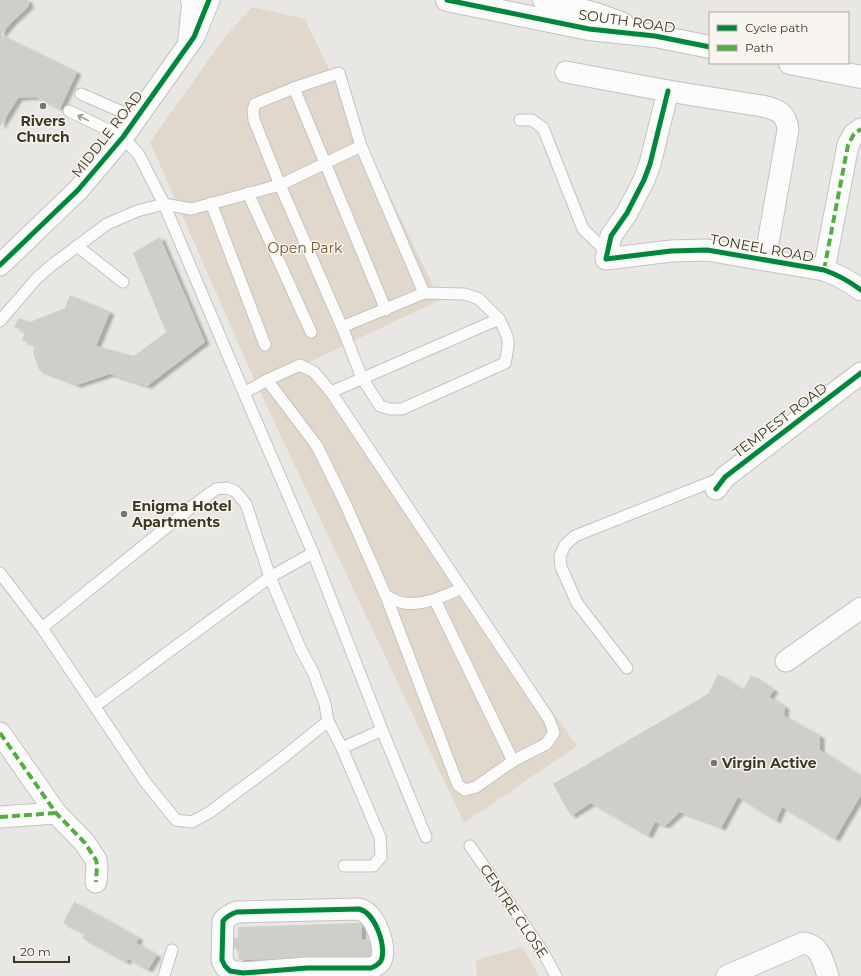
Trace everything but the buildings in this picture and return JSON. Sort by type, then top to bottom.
[{"type":"street","points":[[189,43],[193,6],[192,0]]},
{"type":"street","name":"MIDDLE ROAD","points":[[0,265],[78,190],[123,137],[189,43],[200,24],[209,0]]},
{"type":"street","name":"SOUTH ROAD","points":[[447,0],[589,29],[655,36],[709,47]]},
{"type":"street","name":"SOUTH ROAD","points":[[544,0],[596,14],[655,36]]},
{"type":"street","points":[[795,64],[861,77]]},
{"type":"street","points":[[566,72],[668,91],[762,106],[776,110],[783,114],[786,118],[788,130],[765,260]]},
{"type":"street","points":[[606,255],[611,236],[627,213],[644,180],[650,164],[668,91]]},
{"type":"street","points":[[824,270],[848,145],[854,134],[861,129]]},
{"type":"street","name":"TONEEL ROAD","points":[[606,255],[707,250],[824,270],[850,282],[861,290]]},
{"type":"street","name":"TEMPEST ROAD","points":[[720,483],[861,373]]},
{"type":"street","points":[[786,661],[861,608]]},
{"type":"street","points":[[0,732],[56,813],[85,843],[96,860],[96,882]]},
{"type":"street","points":[[0,816],[56,813]]},
{"type":"street","points":[[359,909],[371,916],[382,940],[382,958],[377,965],[368,968],[307,972],[243,973],[230,970],[225,966],[222,960],[223,921],[229,915],[237,912],[359,909]]},
{"type":"street","points":[[728,976],[804,944],[812,946],[818,950],[828,976]]},
{"type":"lane","points":[[342,327],[424,293],[465,294],[479,299],[499,319],[508,336],[509,344],[505,363],[402,410],[380,406],[362,378],[342,327],[280,185],[254,120],[253,110],[255,104],[294,88],[339,73],[361,146],[424,293]]},
{"type":"lane","points":[[294,88],[386,310]]},
{"type":"lane","points":[[81,94],[136,118]]},
{"type":"lane","points":[[69,111],[123,137],[139,155],[164,204],[313,553],[426,838]]},
{"type":"lane","points":[[520,120],[532,120],[543,128],[583,229],[606,255]]},
{"type":"lane","points":[[0,321],[38,278],[107,224],[137,211],[164,204],[191,209],[280,185],[361,146]]},
{"type":"lane","points":[[248,193],[311,332]]},
{"type":"lane","points":[[211,204],[265,345]]},
{"type":"lane","points":[[77,246],[123,282]]},
{"type":"lane","points":[[331,392],[499,319]]},
{"type":"lane","points":[[244,393],[267,380],[300,365],[314,372],[331,392],[549,719],[554,733],[546,744],[513,761],[476,787],[465,790],[458,784],[386,596],[345,503],[317,446],[267,380]]},
{"type":"lane","points":[[627,668],[577,603],[561,567],[560,556],[565,546],[575,536],[720,483]]},
{"type":"lane","points":[[42,628],[194,505],[216,489],[227,488],[235,491],[246,504],[270,577],[300,650],[313,672],[325,704],[328,721],[342,748],[380,837],[381,857],[374,866],[344,866]]},
{"type":"lane","points":[[95,706],[270,577],[313,553]]},
{"type":"lane","points":[[0,572],[42,628],[146,782],[176,820],[192,822],[210,812],[281,759],[328,721]]},
{"type":"lane","points":[[386,596],[403,603],[416,604],[435,600],[462,588]]},
{"type":"lane","points":[[435,600],[513,761]]},
{"type":"lane","points":[[342,748],[382,730]]},
{"type":"lane","name":"CENTRE CLOSE","points":[[470,846],[543,952],[556,976]]},
{"type":"lane","points":[[164,976],[172,950]]},
{"type":"green space","name":"Open Park","points":[[252,7],[305,19],[440,300],[305,364],[577,746],[464,823],[254,379],[150,142],[225,37]]},
{"type":"green space","points":[[523,947],[539,976],[477,976],[476,960]]},
{"type":"marked path","points":[[824,270],[848,145],[854,134],[861,129]]},
{"type":"marked path","points":[[0,733],[56,813],[85,843],[96,860],[96,882]]},
{"type":"marked path","points":[[0,817],[56,813]]},
{"type":"cycle path","points":[[0,265],[78,190],[123,137],[194,37],[209,0]]},
{"type":"cycle path","points":[[447,0],[589,29],[655,36],[709,47]]},
{"type":"cycle path","points":[[668,91],[650,164],[644,180],[627,213],[611,236],[606,259],[671,251],[707,250],[824,270],[843,278],[861,290]]},
{"type":"cycle path","points":[[716,489],[725,477],[861,373]]},
{"type":"cycle path","points":[[359,909],[370,916],[374,922],[378,929],[382,945],[383,952],[381,961],[371,968],[307,968],[243,973],[230,971],[222,960],[223,921],[228,916],[237,912],[359,909]]},
{"type":"place","name":"Rivers Church","points":[[43,106]]},
{"type":"place","name":"Enigma Hotel Apartments","points":[[124,514]]},
{"type":"place","name":"Virgin Active","points":[[714,763]]}]
